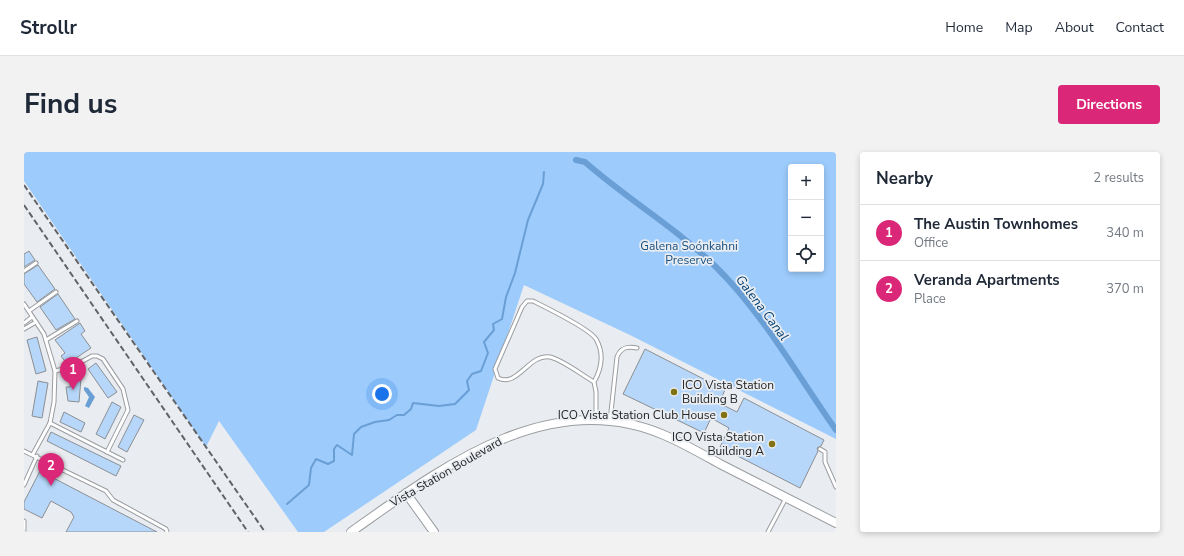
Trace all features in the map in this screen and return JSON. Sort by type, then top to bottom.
[{"type":"street","name":"Vista Station Boulevard","points":[[351,532],[406,493],[482,448],[512,434],[552,422],[577,419],[628,424],[663,434],[836,523]]},
{"type":"street","points":[[406,493],[434,532]]},
{"type":"lane","points":[[24,271],[36,263]]},
{"type":"lane","points":[[29,311],[56,292]]},
{"type":"lane","points":[[594,382],[549,357],[538,359],[511,379],[503,381],[498,378],[495,369],[522,307],[527,301],[533,301],[595,337],[602,352],[599,372],[594,382],[596,392],[596,420]]},
{"type":"lane","points":[[24,304],[46,340],[56,371],[56,391],[50,423],[33,454]]},
{"type":"lane","points":[[24,323],[32,317]]},
{"type":"lane","points":[[46,340],[76,321]]},
{"type":"lane","points":[[24,330],[36,322]]},
{"type":"lane","points":[[610,422],[617,357],[619,352],[629,346],[637,348]]},
{"type":"lane","points":[[56,371],[72,367],[92,356],[99,356],[126,393],[127,412],[107,452]]},
{"type":"lane","points":[[50,423],[123,460]]},
{"type":"lane","points":[[820,448],[825,452],[825,462],[836,487]]},
{"type":"lane","points":[[24,451],[38,456],[106,491],[113,500],[166,529],[167,532]]},
{"type":"lane","points":[[24,485],[38,456]]},
{"type":"lane","points":[[768,532],[786,498]]},
{"type":"lane","points":[[24,521],[24,531]]},
{"type":"green space","name":"Galena Soónkahni Preserve","points":[[24,152],[836,152],[836,439],[632,336],[524,285],[476,430],[324,532],[298,532],[219,421],[206,447],[24,181]]},
{"type":"shaded area","points":[[84,387],[88,388],[95,397],[89,408],[85,406],[89,397],[84,390]]},
{"type":"building","points":[[29,251],[35,260],[24,267],[24,254]]},
{"type":"building","points":[[38,265],[55,289],[37,302],[24,284],[24,274]]},
{"type":"building","points":[[58,294],[75,319],[56,330],[40,307]]},
{"type":"building","points":[[80,323],[85,331],[81,334],[91,348],[67,364],[61,356],[65,353],[55,340]]},
{"type":"building","points":[[37,337],[46,371],[36,374],[27,340]]},
{"type":"building","points":[[645,349],[725,390],[719,403],[737,412],[744,398],[824,440],[821,446],[817,448],[818,451],[800,488],[720,447],[729,428],[711,418],[704,433],[623,394]]},
{"type":"building","points":[[96,363],[117,392],[108,398],[88,369]]},
{"type":"building","points":[[71,378],[81,378],[79,402],[68,401],[66,387],[70,387]]},
{"type":"building","points":[[38,381],[48,383],[42,418],[32,416]]},
{"type":"building","points":[[112,402],[121,407],[105,439],[96,434]]},
{"type":"building","points":[[64,412],[85,423],[81,432],[60,422]]},
{"type":"building","points":[[134,415],[144,420],[127,452],[118,447]]},
{"type":"building","points":[[51,432],[121,466],[116,476],[47,441]]},
{"type":"building","points":[[40,471],[157,532],[66,532],[74,517],[71,512],[51,501],[42,518],[24,509],[24,502]]},
{"type":"waterway","name":"Galena Canal","points":[[576,160],[585,162],[684,238],[715,266],[732,284],[764,324],[836,430]]},
{"type":"waterway","points":[[287,504],[309,485],[311,468],[316,459],[328,464],[334,461],[334,449],[337,445],[352,455],[354,434],[361,427],[375,422],[389,420],[397,415],[404,415],[411,409],[413,403],[439,406],[455,404],[469,390],[467,381],[472,374],[481,371],[488,353],[484,342],[494,330],[493,324],[502,319],[506,297],[515,273],[528,220],[543,184],[544,172]]},
{"type":"railway","points":[[24,185],[265,532]]},
{"type":"railway","points":[[24,205],[248,532]]},
{"type":"place","name":"The Austin Townhomes","points":[[73,390]]},
{"type":"place","name":"ICO Vista Station Building B","points":[[674,392]]},
{"type":"place","name":"ICO Vista Station Club House","points":[[724,415]]},
{"type":"place","name":"ICO Vista Station Building A","points":[[772,444]]},
{"type":"place","name":"Veranda Apartments","points":[[51,486]]}]
